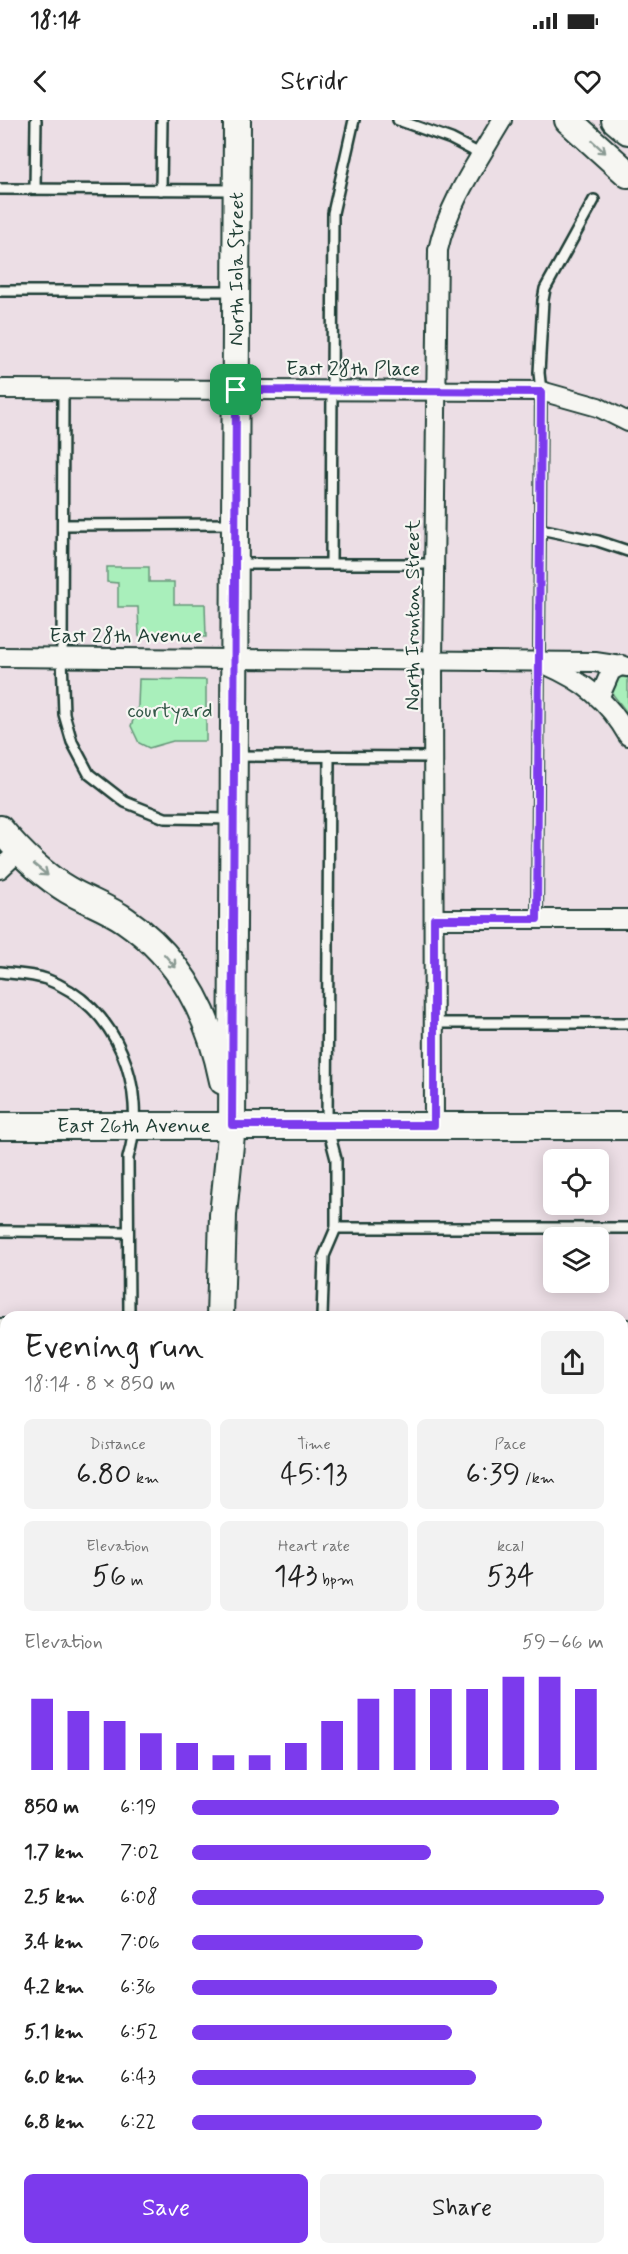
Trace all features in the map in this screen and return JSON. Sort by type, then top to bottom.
[{"type":"street","name":"North Iola Street","points":[[220,1311],[223,1215],[232,1125],[237,120]]},
{"type":"street","name":"North Ironton Street","points":[[434,1125],[433,660],[438,250],[443,228],[502,120]]},
{"type":"street","points":[[568,120],[628,174]]},
{"type":"street","points":[[615,120],[628,131]]},
{"type":"street","name":"East 28th Place","points":[[0,389],[541,392],[598,407],[628,423]]},
{"type":"street","name":"East 28th Avenue","points":[[0,657],[539,661],[625,666]]},
{"type":"street","name":"East 28th Avenue","points":[[539,661],[576,678],[600,696],[617,715],[628,736]]},
{"type":"street","points":[[600,696],[610,671],[625,666]]},
{"type":"street","points":[[0,829],[42,872],[69,890],[124,919],[148,938],[172,962],[190,987],[205,1016],[218,1057],[232,1125]]},
{"type":"street","points":[[0,869],[19,851]]},
{"type":"street","points":[[434,919],[628,919]]},
{"type":"street","name":"East 26th Avenue","points":[[0,1126],[628,1126]]},
{"type":"lane","points":[[35,189],[36,120]]},
{"type":"lane","points":[[161,190],[162,120]]},
{"type":"lane","points":[[331,564],[333,213],[354,120]]},
{"type":"lane","points":[[398,120],[442,135],[482,155]]},
{"type":"lane","points":[[0,189],[237,190]]},
{"type":"lane","points":[[537,919],[541,392],[539,373],[545,289],[594,200]]},
{"type":"lane","points":[[0,291],[236,291]]},
{"type":"lane","points":[[63,390],[62,657],[64,714],[72,742],[89,774],[125,802],[165,818],[234,819]]},
{"type":"lane","points":[[63,525],[235,524]]},
{"type":"lane","points":[[540,529],[598,541],[628,551]]},
{"type":"lane","points":[[235,564],[434,564]]},
{"type":"lane","points":[[234,756],[434,757]]},
{"type":"lane","points":[[322,1311],[324,1256],[336,1227],[336,1159],[327,1125],[329,756]]},
{"type":"lane","points":[[0,972],[45,979],[79,997],[109,1025],[126,1059],[132,1090],[133,1125],[128,1158],[129,1311]]},
{"type":"lane","points":[[434,1023],[628,1023]]},
{"type":"lane","points":[[336,1227],[628,1228]]},
{"type":"lane","points":[[0,1231],[128,1232]]},
{"type":"green space","name":"courtyard","points":[[107,567],[149,567],[149,582],[174,582],[174,604],[205,604],[206,637],[139,636],[138,607],[118,607],[118,583],[107,582]]},
{"type":"green space","points":[[618,676],[628,678],[628,714],[611,692]]},
{"type":"green space","name":"courtyard","points":[[139,679],[206,680],[206,741],[173,741],[149,748],[139,743],[131,726],[138,706]]},
{"type":"route","points":[[236,390],[541,392],[537,919],[434,919],[434,1125],[232,1125],[236,390]]}]
